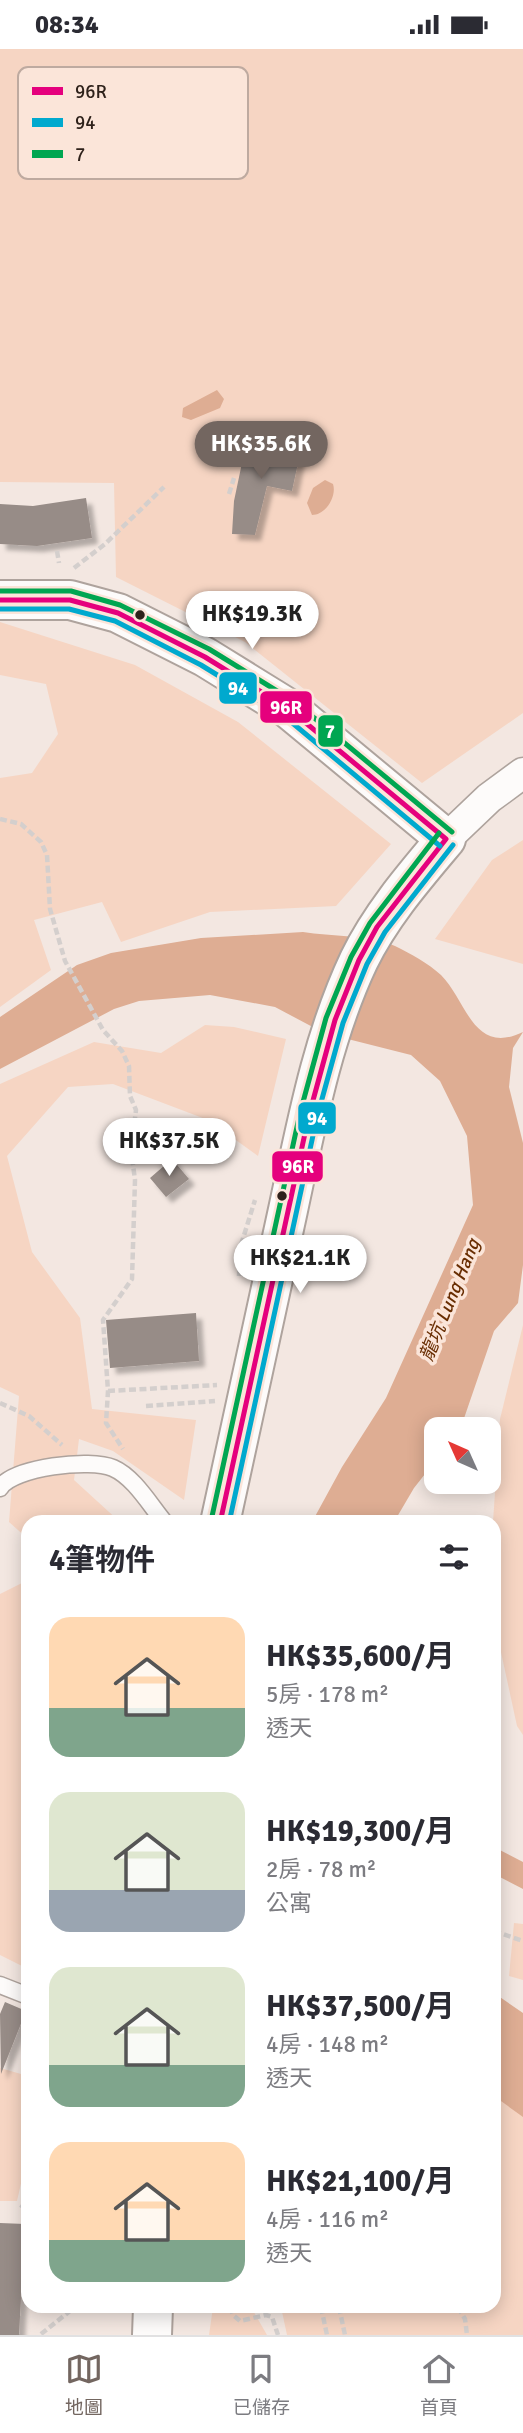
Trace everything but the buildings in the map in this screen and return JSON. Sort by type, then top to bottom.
[{"type":"street","points":[[15,600],[71,600],[118,613],[205,657],[289,709],[446,839]]},
{"type":"street","points":[[221,1515],[232,1392],[324,1054],[359,959],[406,887],[446,839],[489,798],[523,773]]},
{"type":"street","points":[[152,2335],[153,2313]]},
{"type":"lane","points":[[0,1488],[8,1479],[21,1473],[83,1464],[112,1468],[127,1477],[159,1515]]},
{"type":"lane","points":[[0,1985],[21,1993]]},
{"type":"path","points":[[229,494],[234,478]]},
{"type":"path","points":[[15,600],[96,553],[164,487]]},
{"type":"path","points":[[57,551],[59,563]]},
{"type":"path","points":[[0,818],[21,824],[41,842],[47,855],[50,909],[65,961],[103,1030],[122,1051],[129,1066],[130,1096],[136,1110],[131,1150],[135,1180],[132,1279],[103,1320],[108,1391],[106,1423],[141,1478],[144,1497]]},
{"type":"path","points":[[108,1391],[232,1392]]},
{"type":"path","points":[[146,1406],[232,1392]]},
{"type":"path","points":[[0,1403],[35,1420],[83,1464]]},
{"type":"path","points":[[501,1933],[523,1941]]},
{"type":"path","points":[[41,2334],[67,2313]]},
{"type":"path","points":[[232,2313],[240,2321],[269,2316],[278,2335]]},
{"type":"path","points":[[322,2313],[327,2335]]},
{"type":"path","points":[[340,2313],[345,2335]]},
{"type":"path","points":[[462,2313],[467,2335]]},
{"type":"shaded area","points":[[0,49],[523,49],[523,713],[422,783],[245,642],[116,577],[114,483],[0,482]]},
{"type":"shaded area","points":[[0,622],[135,665],[238,722],[391,844],[336,906],[210,912],[121,942],[102,902],[34,920],[51,970],[0,1007],[0,778],[32,773],[58,734],[46,684],[0,675]]},
{"type":"shaded area","points":[[523,840],[523,964],[435,939],[492,860]]},
{"type":"shaded area","points":[[205,1025],[234,1027],[286,1039],[258,1156],[208,1120],[113,1084],[68,1087],[7,1156],[32,1252],[80,1318],[92,1409],[196,1420],[184,1500],[113,1451],[79,1439],[74,1480],[112,1515],[21,1515],[21,1533],[9,1522],[19,1396],[0,1387],[0,1084],[94,1042],[161,1053]]},
{"type":"shaded area","points":[[523,1325],[523,1735],[517,1726],[501,1652],[501,1515],[493,1515],[495,1495],[501,1494],[500,1417]]},
{"type":"shaded area","points":[[21,1584],[21,1966],[0,1955],[0,1594]]},
{"type":"shaded area","points":[[514,1923],[523,1924],[523,1980],[509,1976]]},
{"type":"shaded area","points":[[0,2068],[21,2074],[21,2183],[17,2201],[0,2201]]},
{"type":"shaded area","points":[[501,2068],[523,2080],[523,2335],[287,2335],[282,2313],[501,2313]]},
{"type":"shaded area","points":[[212,2313],[254,2313],[267,2335],[209,2335]]},
{"type":"water","points":[[217,390],[224,399],[220,408],[191,420],[182,417],[183,408]]},
{"type":"water","points":[[325,480],[333,484],[332,499],[322,512],[312,515],[307,503],[313,488]]},
{"type":"water","name":"龍坑 Lung Hang","points":[[303,932],[385,942],[425,963],[441,975],[482,1031],[493,1037],[506,1038],[523,1032],[513,1048],[509,1087],[523,1143],[523,1265],[518,1303],[494,1331],[464,1417],[424,1417],[424,1475],[398,1515],[316,1515],[342,1467],[386,1398],[473,1205],[467,1136],[440,1081],[411,1055],[324,1033],[275,1007],[210,995],[139,1001],[114,1009],[0,1069],[0,1017],[77,965],[111,953],[201,938]]},
{"type":"water","points":[[501,1851],[523,1862],[523,1889],[501,1878]]},
{"type":"water","points":[[501,1998],[523,2013],[523,2117],[501,2101]]},
{"type":"transit line","name":"7","points":[[0,591],[71,591],[120,605],[209,649],[295,702],[452,832]]},
{"type":"transit line","name":"96R","points":[[0,600],[70,600],[118,613],[205,657],[289,709],[446,839]]},
{"type":"transit line","name":"94","points":[[0,609],[69,609],[115,621],[201,665],[284,716],[440,846]]},
{"type":"transit line","name":"7","points":[[212,1515],[300,1113],[326,1018],[351,957],[370,923],[439,833]]},
{"type":"transit line","name":"96R","points":[[222,1515],[309,1115],[335,1020],[359,960],[377,927],[446,839]]},
{"type":"transit line","name":"94","points":[[231,1515],[317,1117],[343,1023],[367,964],[385,932],[453,845]]}]
